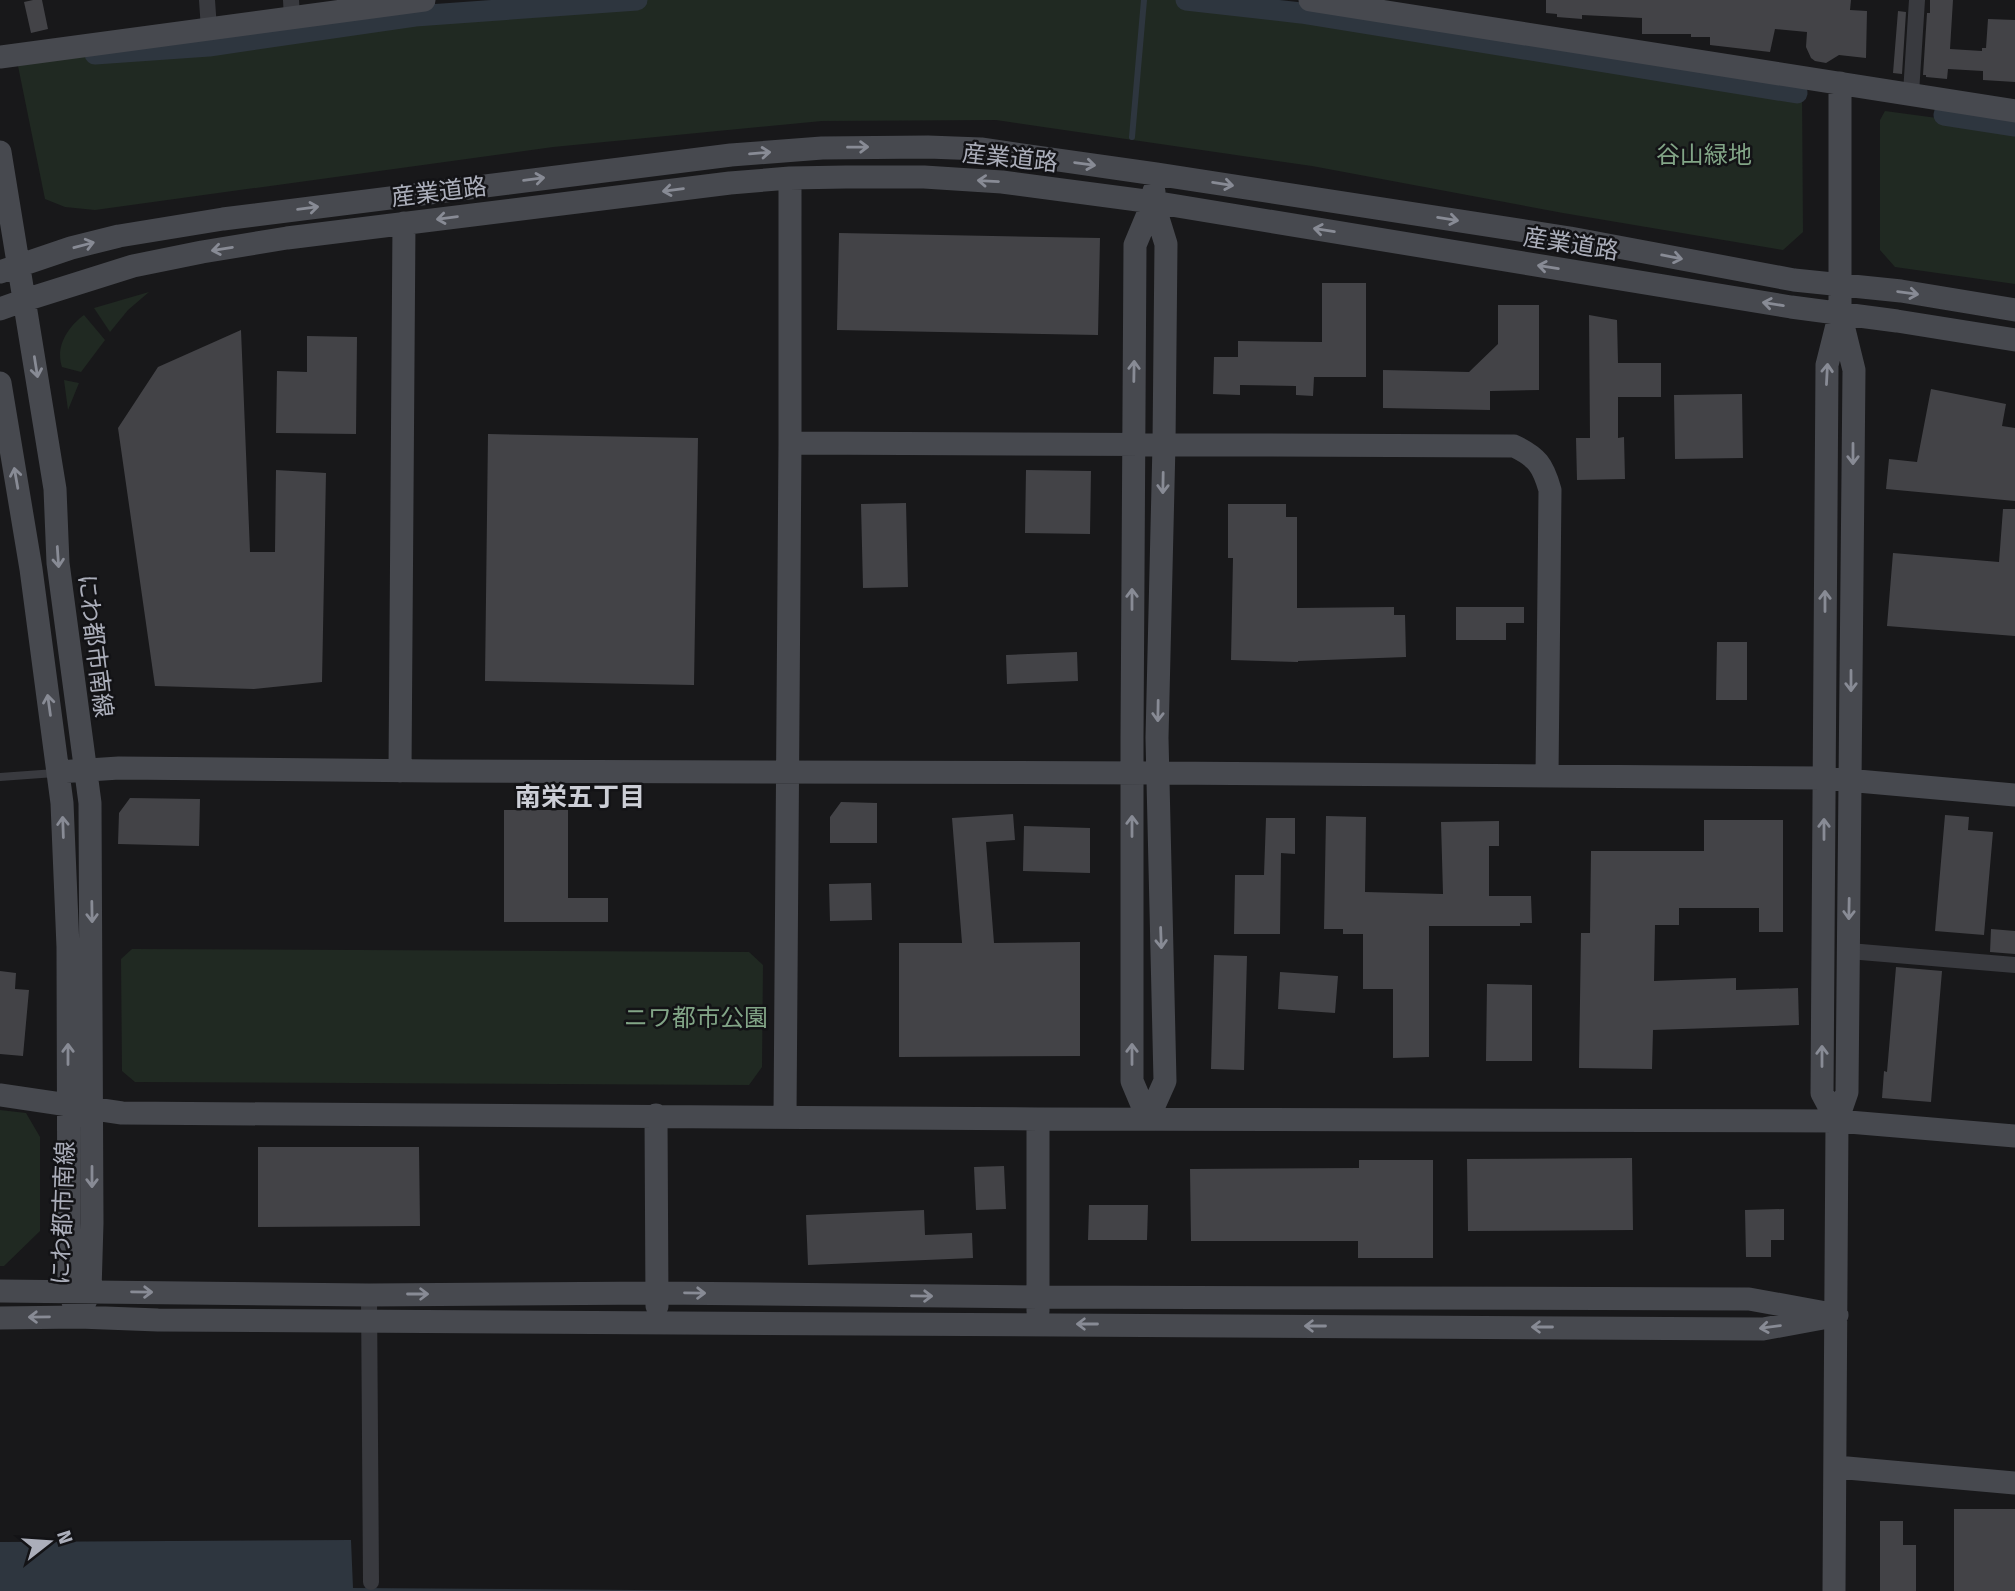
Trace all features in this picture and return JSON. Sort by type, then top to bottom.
[{"type":"street","points":[[207,0],[209,29]]},
{"type":"street","points":[[0,57],[209,29],[292,9],[424,0]]},
{"type":"street","points":[[1310,0],[2015,111]]},
{"type":"street","points":[[1910,93],[1917,0]]},
{"type":"street","points":[[1837,1121],[1822,1093],[1827,366],[1840,313],[1840,83]]},
{"type":"street","name":"産業道路","points":[[9,268],[119,236],[223,219],[732,155],[863,146],[981,149],[1570,238],[1794,280],[1901,291],[2015,310]]},
{"type":"street","name":"にわ都市南線","points":[[0,152],[9,268],[25,300],[55,489],[58,563],[90,803],[92,1109],[79,1317]]},
{"type":"street","points":[[1148,1119],[1132,1081],[1133,444],[1135,245],[1153,202],[1156,174]]},
{"type":"street","name":"産業道路","points":[[0,309],[133,266],[286,238],[730,183],[789,178],[924,177],[1002,181],[1153,202],[2015,340]]},
{"type":"street","points":[[785,1116],[790,443],[789,178]]},
{"type":"street","points":[[1148,1119],[1165,1081],[1157,773],[1166,244],[1153,202]]},
{"type":"street","points":[[400,771],[404,223]]},
{"type":"street","points":[[1834,1591],[1837,1121],[1847,1092],[1854,370],[1840,313]]},
{"type":"street","name":"にわ都市南線","points":[[0,383],[32,569],[62,803],[68,947],[68,1105],[80,1291]]},
{"type":"street","points":[[790,443],[1514,446],[1532,454],[1546,474],[1550,490],[1547,775]]},
{"type":"street","points":[[58,772],[119,768],[1824,778],[2015,795]]},
{"type":"street","points":[[1849,951],[2015,965]]},
{"type":"street","points":[[0,1095],[122,1113],[1837,1121],[2015,1136]]},
{"type":"street","points":[[656,1115],[657,1323]]},
{"type":"street","points":[[1038,1119],[1038,1324]]},
{"type":"street","points":[[0,1291],[369,1295],[657,1293],[1749,1299],[1837,1315]]},
{"type":"street","points":[[369,1295],[371,1582]]},
{"type":"street","points":[[0,1318],[1763,1329],[1837,1315]]},
{"type":"street","points":[[1836,1467],[2015,1483]]},
{"type":"lane","points":[[0,777],[58,772]]},
{"type":"green space","name":"谷山緑地","points":[[513,0],[1223,0],[1301,8],[1802,90],[1803,232],[1783,250],[1563,213],[1312,166],[996,120],[822,121],[553,147],[95,210],[65,207],[45,199],[17,61]]},
{"type":"green space","points":[[1939,107],[2015,120],[2015,284],[1895,267],[1880,250],[1880,120],[1885,111],[1937,118]]},
{"type":"green space","points":[[149,292],[128,310],[110,332],[94,308]]},
{"type":"green space","points":[[84,315],[105,340],[81,372],[62,367],[60,352],[68,331]]},
{"type":"green space","points":[[64,380],[79,383],[68,410]]},
{"type":"green space","name":"ニワ都市公園","points":[[132,949],[749,952],[763,965],[762,1067],[749,1085],[135,1082],[122,1071],[121,959]]},
{"type":"green space","points":[[0,1110],[26,1113],[40,1137],[40,1231],[4,1266],[0,1266]]},
{"type":"shaded area","points":[[351,1540],[353,1588],[779,1591],[0,1591],[0,1542]]},
{"type":"building","points":[[42,0],[48,29],[31,33],[24,2]]},
{"type":"building","points":[[1546,0],[1851,0],[1850,10],[1867,11],[1866,58],[1839,55],[1826,63],[1815,61],[1806,47],[1807,32],[1775,29],[1770,52],[1710,45],[1710,37],[1691,37],[1691,34],[1642,34],[1642,18],[1582,15],[1582,19],[1557,17],[1557,14],[1546,13]]},
{"type":"building","points":[[1930,0],[1953,0],[1950,49],[1982,51],[1982,48],[1986,48],[1988,19],[2015,20],[2015,82],[1983,80],[1983,71],[1948,69],[1947,79],[1923,75]]},
{"type":"building","points":[[1898,11],[1906,12],[1902,74],[1893,73]]},
{"type":"building","points":[[839,233],[1100,238],[1098,335],[837,330]]},
{"type":"building","points":[[1322,283],[1366,283],[1366,377],[1314,377],[1313,396],[1296,395],[1296,386],[1240,385],[1240,395],[1213,394],[1214,357],[1238,357],[1238,341],[1322,342]]},
{"type":"building","points":[[1498,305],[1539,305],[1539,390],[1490,391],[1490,410],[1383,408],[1383,370],[1469,372],[1498,344]]},
{"type":"building","points":[[1589,315],[1617,320],[1618,363],[1661,363],[1661,397],[1618,397],[1618,438],[1624,437],[1625,479],[1577,480],[1576,438],[1590,438]]},
{"type":"building","points":[[241,330],[250,552],[275,552],[276,470],[326,473],[322,682],[254,689],[155,686],[118,428],[158,367]]},
{"type":"building","points":[[307,336],[357,337],[356,434],[276,433],[277,371],[307,372]]},
{"type":"building","points":[[1931,389],[2006,404],[2002,426],[2015,428],[2015,501],[1886,489],[1889,459],[1917,462]]},
{"type":"building","points":[[1742,394],[1743,458],[1675,459],[1674,395]]},
{"type":"building","points":[[488,434],[698,438],[694,685],[485,681]]},
{"type":"building","points":[[1026,470],[1091,471],[1090,534],[1025,533]]},
{"type":"building","points":[[906,503],[908,587],[863,588],[861,504]]},
{"type":"building","points":[[1228,504],[1286,504],[1286,517],[1297,517],[1297,608],[1394,607],[1394,615],[1405,615],[1406,657],[1298,662],[1231,660],[1233,558],[1228,558]]},
{"type":"building","points":[[2003,509],[2015,509],[2015,636],[1887,626],[1893,553],[1999,562]]},
{"type":"building","points":[[1456,607],[1524,607],[1524,623],[1506,623],[1506,640],[1456,640]]},
{"type":"building","points":[[1717,642],[1747,642],[1747,700],[1716,700]]},
{"type":"building","points":[[1077,652],[1078,681],[1007,684],[1006,655]]},
{"type":"building","points":[[130,798],[200,799],[199,846],[118,844],[119,813]]},
{"type":"building","points":[[841,802],[877,803],[877,843],[830,843],[830,817]]},
{"type":"building","points":[[504,810],[568,810],[568,898],[608,898],[608,922],[504,922]]},
{"type":"building","points":[[1013,814],[1015,840],[986,842],[994,943],[1080,942],[1080,1056],[899,1057],[899,943],[962,943],[952,818]]},
{"type":"building","points":[[1945,815],[1969,817],[1968,830],[1993,832],[1984,935],[1935,931]]},
{"type":"building","points":[[1326,816],[1366,817],[1365,892],[1443,894],[1441,822],[1499,821],[1499,846],[1489,846],[1489,896],[1531,896],[1532,923],[1520,923],[1520,926],[1429,926],[1429,1057],[1393,1058],[1393,989],[1363,989],[1363,934],[1343,934],[1343,929],[1324,929]]},
{"type":"building","points":[[1266,818],[1295,818],[1295,854],[1281,853],[1280,934],[1234,934],[1235,875],[1264,875]]},
{"type":"building","points":[[1704,820],[1783,820],[1783,932],[1759,932],[1759,908],[1679,908],[1679,925],[1655,925],[1654,981],[1736,978],[1736,990],[1798,988],[1799,1025],[1653,1030],[1652,1069],[1579,1068],[1581,933],[1590,933],[1591,851],[1704,851]]},
{"type":"building","points":[[1024,826],[1090,828],[1090,873],[1023,871]]},
{"type":"building","points":[[871,883],[872,920],[830,921],[829,884]]},
{"type":"building","points":[[1991,929],[2015,931],[2015,954],[1990,952]]},
{"type":"building","points":[[1214,955],[1247,956],[1244,1070],[1211,1069]]},
{"type":"building","points":[[1896,967],[1942,971],[1931,1102],[1882,1098],[1884,1071],[1887,1072]]},
{"type":"building","points":[[0,971],[16,973],[15,989],[29,990],[23,1056],[0,1054]]},
{"type":"building","points":[[1280,972],[1338,976],[1335,1013],[1278,1009]]},
{"type":"building","points":[[1487,984],[1532,985],[1532,1061],[1486,1061]]},
{"type":"building","points":[[258,1147],[419,1147],[420,1226],[258,1227]]},
{"type":"building","points":[[1632,1158],[1633,1230],[1468,1231],[1467,1159]]},
{"type":"building","points":[[1359,1160],[1433,1160],[1433,1258],[1358,1258],[1358,1241],[1191,1241],[1190,1169],[1359,1168]]},
{"type":"building","points":[[1004,1166],[1006,1209],[976,1210],[974,1167]]},
{"type":"building","points":[[1089,1205],[1148,1205],[1147,1240],[1088,1240]]},
{"type":"building","points":[[1784,1209],[1784,1240],[1771,1240],[1771,1257],[1746,1257],[1745,1210]]},
{"type":"building","points":[[924,1210],[925,1235],[972,1233],[973,1258],[808,1265],[806,1215]]},
{"type":"building","points":[[1954,1509],[2015,1509],[2015,1591],[1954,1591]]},
{"type":"building","points":[[1880,1521],[1903,1521],[1903,1545],[1916,1545],[1916,1591],[1880,1591]]},
{"type":"waterway","points":[[95,54],[209,46],[415,16],[637,0]]},
{"type":"waterway","points":[[1132,137],[1144,0]]},
{"type":"waterway","points":[[1186,0],[1301,13],[1797,93]]},
{"type":"waterway","points":[[1944,115],[2015,126]]},
{"type":"district","name":"南栄五丁目","points":[[580,797]]}]
